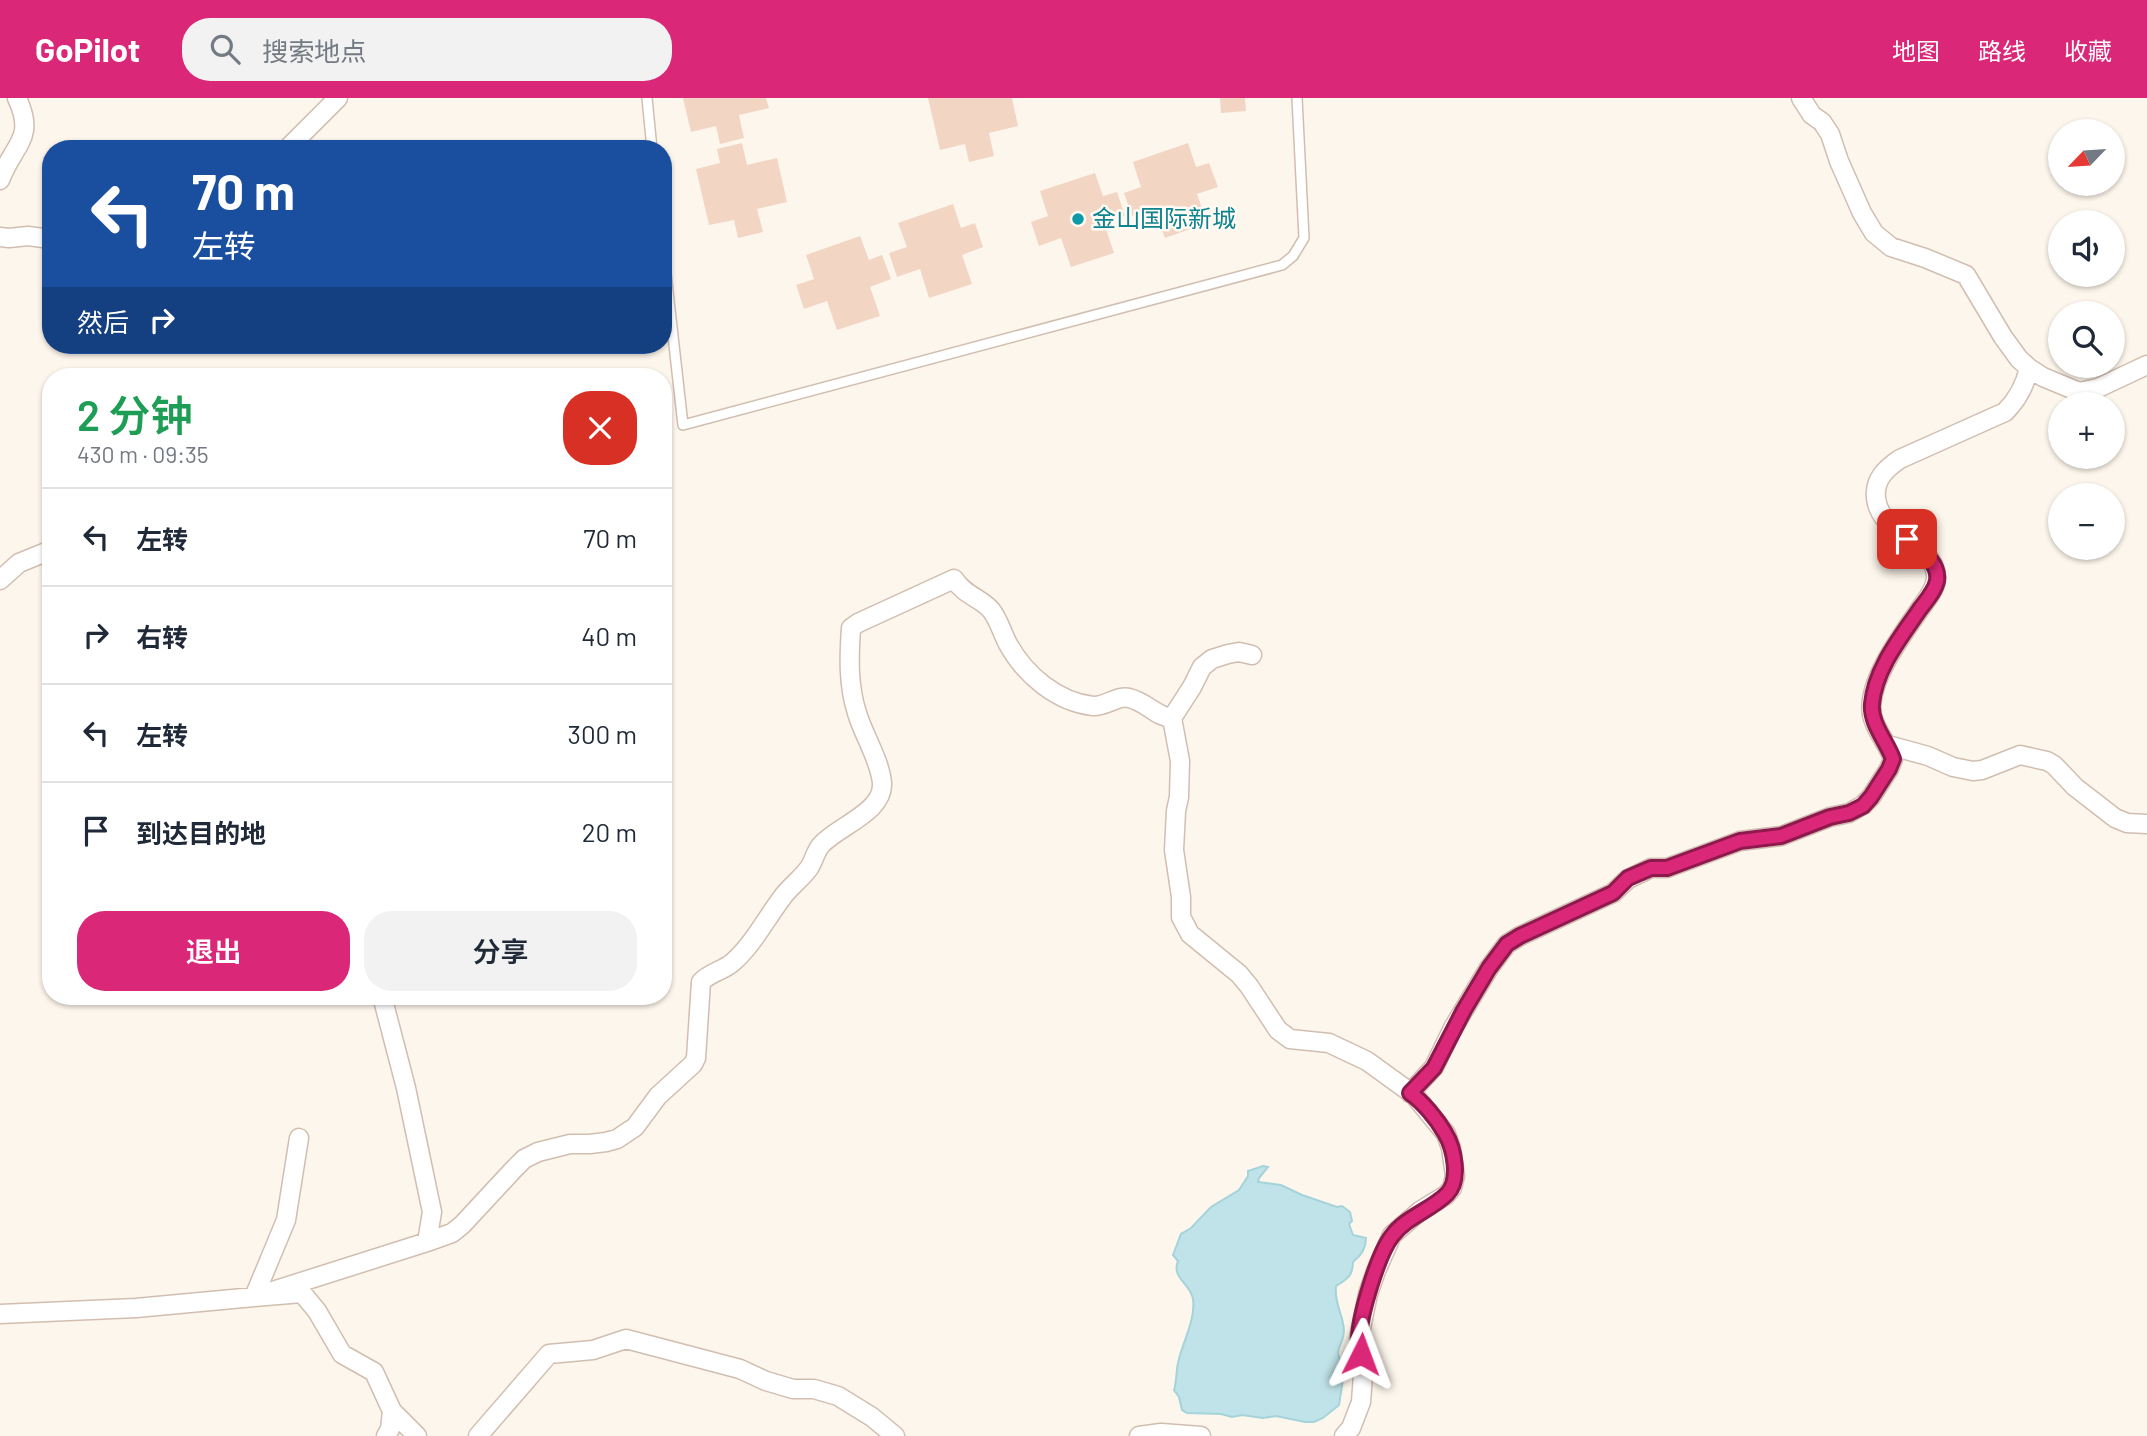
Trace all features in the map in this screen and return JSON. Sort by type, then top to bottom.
[{"type":"street","points":[[0,180],[24,135],[26,120],[17,98]]},
{"type":"street","points":[[296,140],[338,98]]},
{"type":"street","points":[[1801,98],[1830,134],[1862,213],[1874,233],[1891,247],[1966,275],[2003,337],[2029,368],[2052,382],[2079,391],[2098,388],[2147,365]]},
{"type":"street","points":[[0,237],[42,238]]},
{"type":"street","points":[[1410,1093],[1434,1068],[1464,1010],[1507,944],[1613,893],[1628,878],[1642,871],[1667,868],[1740,841],[1781,836],[1830,817],[1849,813],[1863,806],[1871,797],[1893,759],[1873,718],[1871,705],[1879,676],[1892,650],[1937,580],[1930,559],[1881,515],[1875,491],[1878,481],[1888,467],[1900,459],[2005,412],[2022,391],[2029,368]]},
{"type":"street","points":[[0,580],[19,563],[42,554]]},
{"type":"street","points":[[254,1297],[452,1233],[524,1159],[551,1147],[617,1139],[635,1127],[649,1105],[693,1065],[696,1058],[701,982],[706,976],[732,963],[784,894],[809,868],[822,844],[877,801],[881,793],[882,780],[857,714],[850,678],[851,628],[858,623],[954,579],[968,595],[990,608],[1020,662],[1044,687],[1062,696],[1095,706],[1125,697],[1144,703],[1163,718],[1172,718]]},
{"type":"street","points":[[1252,655],[1239,652],[1212,659],[1202,667],[1172,718],[1180,761],[1180,797],[1176,811],[1174,850],[1181,917],[1190,934],[1239,974],[1278,1030],[1290,1039],[1329,1043],[1367,1061],[1410,1093],[1446,1135],[1454,1162],[1452,1188],[1392,1235],[1385,1248],[1368,1294],[1359,1338],[1364,1362],[1361,1402],[1351,1428],[1344,1436]]},
{"type":"street","points":[[1888,745],[1972,771],[1982,770],[2020,755],[2047,761],[2115,818],[2127,823],[2147,824]]},
{"type":"street","points":[[384,1005],[406,1088],[432,1212],[427,1242]]},
{"type":"street","points":[[254,1297],[286,1220],[299,1138]]},
{"type":"street","points":[[0,1314],[136,1308],[302,1293],[317,1311],[342,1354],[374,1372],[392,1411],[417,1436]]},
{"type":"street","points":[[478,1436],[549,1354],[593,1350],[625,1339],[740,1369],[765,1381],[793,1389],[814,1389],[838,1396],[872,1417],[895,1436]]},
{"type":"street","points":[[386,1436],[390,1429],[392,1411]]},
{"type":"street","points":[[1139,1436],[1161,1433],[1201,1436]]},
{"type":"lane","points":[[647,98],[652,140]]},
{"type":"lane","points":[[672,327],[683,425],[1282,265],[1293,256],[1304,238],[1297,98]]},
{"type":"water","points":[[1268,1167],[1258,1182],[1281,1185],[1302,1195],[1337,1207],[1342,1206],[1350,1212],[1352,1221],[1349,1224],[1353,1235],[1366,1238],[1362,1251],[1353,1262],[1351,1274],[1336,1286],[1336,1298],[1344,1330],[1338,1352],[1345,1366],[1339,1405],[1314,1422],[1276,1416],[1232,1417],[1187,1413],[1182,1410],[1174,1390],[1178,1363],[1191,1323],[1193,1307],[1193,1299],[1179,1277],[1178,1261],[1173,1255],[1181,1234],[1191,1228],[1211,1207],[1239,1190],[1248,1176],[1248,1171]]},
{"type":"building","points":[[683,98],[766,98],[769,108],[739,115],[744,138],[720,144],[716,126],[691,132]]},
{"type":"building","points":[[928,98],[1012,98],[1018,126],[989,133],[994,156],[969,162],[965,144],[940,150]]},
{"type":"building","points":[[1220,98],[1245,98],[1246,111],[1221,113]]},
{"type":"building","points":[[742,143],[747,165],[777,158],[787,202],[757,209],[763,232],[738,238],[734,220],[709,225],[696,169],[720,163],[717,149]]},
{"type":"building","name":"金山国际新城","points":[[1188,143],[1196,167],[1209,163],[1218,187],[1197,194],[1207,223],[1165,238],[1155,209],[1132,216],[1124,193],[1141,187],[1133,162]]},
{"type":"building","name":"金山国际新城","points":[[1095,173],[1103,196],[1117,192],[1125,216],[1104,223],[1114,253],[1071,267],[1061,238],[1039,246],[1031,222],[1048,216],[1040,191]]},
{"type":"building","points":[[953,204],[961,228],[975,223],[983,247],[962,255],[972,284],[929,298],[920,269],[897,277],[889,253],[907,247],[898,223]]},
{"type":"building","points":[[860,236],[869,260],[882,255],[891,279],[870,287],[880,316],[837,330],[827,301],[804,309],[796,285],[814,279],[806,255]]},
{"type":"place","name":"金山国际新城","points":[[1078,219]]},
{"type":"route","points":[[1361,1354],[1359,1338],[1368,1294],[1385,1248],[1392,1235],[1420,1211],[1446,1195],[1452,1188],[1455,1176],[1446,1135],[1410,1093],[1434,1068],[1453,1028],[1489,968],[1507,944],[1613,893],[1628,878],[1642,871],[1667,868],[1740,841],[1781,836],[1830,817],[1849,813],[1863,806],[1871,797],[1893,759],[1873,718],[1871,705],[1879,676],[1892,650],[1937,580],[1930,559],[1907,539]]}]
